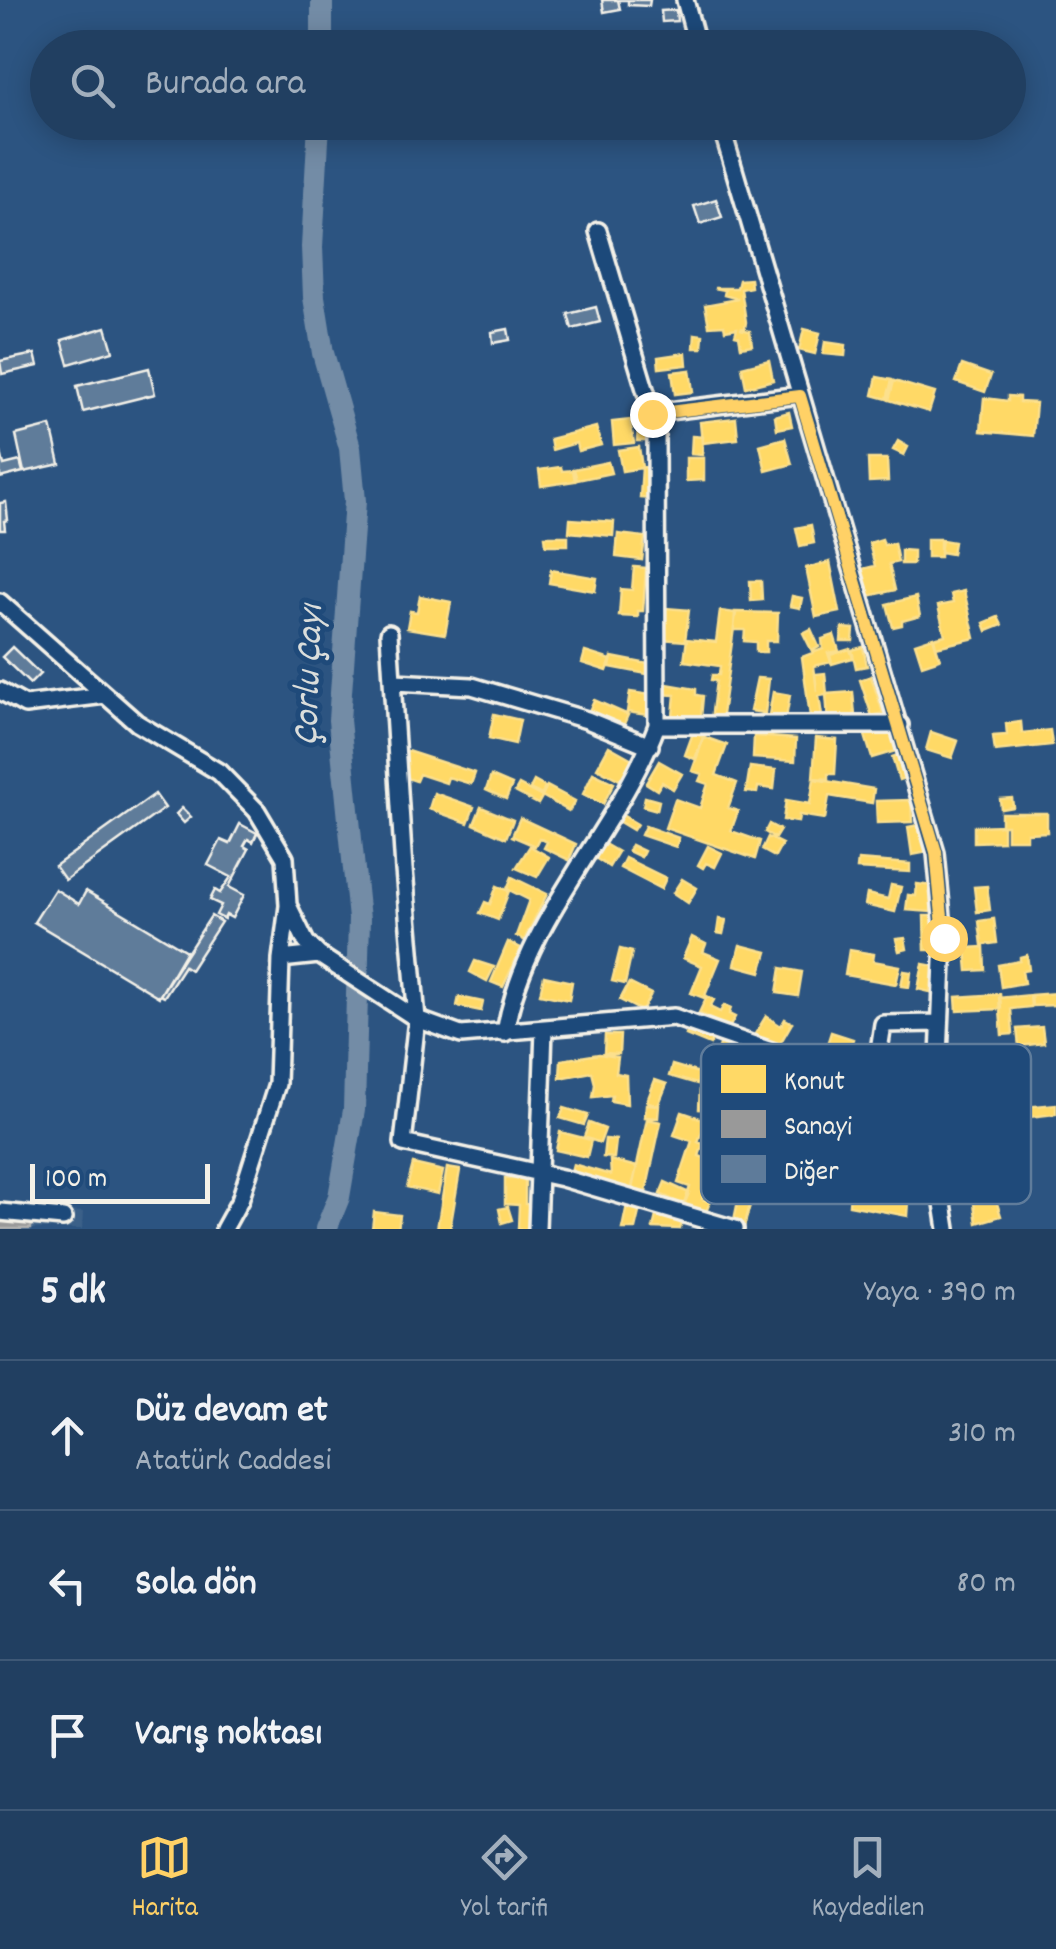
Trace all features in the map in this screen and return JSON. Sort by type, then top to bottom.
[{"type":"street","points":[[684,0],[693,30]]},
{"type":"street","points":[[725,140],[936,852],[944,938],[938,1044]]},
{"type":"street","points":[[505,1033],[528,952],[644,761],[653,736],[656,426],[598,231]]},
{"type":"street","points":[[652,414],[800,396]]},
{"type":"street","points":[[0,602],[137,723],[219,772],[256,810],[285,858],[288,905],[278,1084],[240,1200],[224,1229]]},
{"type":"street","points":[[390,633],[417,1018],[403,1143],[537,1173],[735,1229]]},
{"type":"street","points":[[394,682],[472,686],[587,720],[633,739],[900,725]]},
{"type":"street","points":[[0,691],[25,705],[105,696]]},
{"type":"street","points":[[288,905],[306,942],[319,955],[417,1018],[461,1036],[674,1017],[750,1044]]},
{"type":"street","points":[[282,959],[319,955]]},
{"type":"street","points":[[880,1044],[883,1024],[939,1024]]},
{"type":"street","points":[[537,1229],[544,1030]]},
{"type":"street","points":[[943,1204],[947,1229]]},
{"type":"street","points":[[0,1212],[63,1218]]},
{"type":"shaded area","points":[[0,1206],[83,1212],[82,1229],[0,1229]]},
{"type":"building: Konut","points":[[750,279],[751,287],[741,289],[746,322],[745,328],[740,329],[750,331],[752,345],[741,347],[739,336],[735,335],[737,328],[709,326],[705,305],[738,299],[714,288],[737,288],[739,280]]},
{"type":"building: Konut","points":[[804,329],[820,333],[815,354],[799,350]]},
{"type":"building: Konut","points":[[695,334],[703,335],[702,348],[694,348]]},
{"type":"building: Konut","points":[[825,342],[846,345],[845,356],[823,354]]},
{"type":"building: Konut","points":[[686,353],[687,365],[659,368],[658,357]]},
{"type":"building: Konut","points":[[769,360],[773,380],[746,387],[742,367]]},
{"type":"building: Konut","points":[[962,365],[991,375],[985,392],[956,382]]},
{"type":"building: Konut","points":[[690,370],[693,392],[675,394],[672,372]]},
{"type":"building: Konut","points":[[877,377],[892,380],[887,399],[873,395]]},
{"type":"building: Konut","points":[[894,381],[935,393],[929,412],[889,400]]},
{"type":"building: Konut","points":[[1008,396],[1019,397],[1019,402],[1036,403],[1033,436],[981,431],[984,398],[1008,401]]},
{"type":"building: Konut","points":[[789,412],[792,426],[777,429],[775,416]]},
{"type":"building: Konut","points":[[639,417],[651,418],[649,441],[637,441]]},
{"type":"building: Konut","points":[[736,418],[738,439],[702,443],[700,422]]},
{"type":"building: Konut","points":[[630,420],[634,443],[614,445],[612,422]]},
{"type":"building: Konut","points":[[596,427],[601,445],[578,451],[576,443],[552,450],[550,439]]},
{"type":"building: Konut","points":[[692,436],[703,437],[702,455],[691,454]]},
{"type":"building: Konut","points":[[785,438],[792,464],[766,471],[760,445]]},
{"type":"building: Konut","points":[[898,441],[908,447],[904,455],[893,450]]},
{"type":"building: Konut","points":[[639,447],[642,468],[622,471],[618,450]]},
{"type":"building: Konut","points":[[686,458],[704,458],[704,480],[686,481]]},
{"type":"building: Konut","points":[[868,459],[887,459],[888,481],[869,482]]},
{"type":"building: Konut","points":[[608,462],[611,473],[577,480],[574,469]]},
{"type":"building: Konut","points":[[561,467],[562,471],[573,470],[575,481],[541,486],[539,470]]},
{"type":"building: Konut","points":[[642,467],[654,468],[652,499],[640,498]]},
{"type":"building: Konut","points":[[570,519],[614,522],[613,536],[569,532]]},
{"type":"building: Konut","points":[[811,525],[814,543],[800,546],[796,528]]},
{"type":"building: Konut","points":[[618,534],[645,537],[642,560],[616,557]]},
{"type":"building: Konut","points":[[545,536],[568,536],[568,545],[546,545]]},
{"type":"building: Konut","points":[[882,539],[884,545],[894,543],[898,562],[889,564],[895,590],[868,596],[859,570],[875,566],[869,543]]},
{"type":"building: Konut","points":[[927,539],[940,539],[940,557],[927,557]]},
{"type":"building: Konut","points":[[942,540],[954,542],[952,554],[940,552]]},
{"type":"building: Konut","points":[[901,550],[913,551],[913,564],[901,564]]},
{"type":"building: Konut","points":[[830,562],[840,612],[816,617],[806,568]]},
{"type":"building: Konut","points":[[634,567],[646,568],[643,611],[638,611],[638,617],[619,616],[621,589],[632,590]]},
{"type":"building: Konut","points":[[551,570],[597,578],[595,591],[549,583]]},
{"type":"building: Konut","points":[[750,581],[761,581],[762,600],[751,601]]},
{"type":"building: Konut","points":[[964,591],[975,638],[936,647],[934,638],[945,635],[938,606],[953,603],[951,594]]},
{"type":"building: Konut","points":[[420,596],[451,602],[445,634],[407,628],[410,611],[417,612]]},
{"type":"building: Konut","points":[[792,596],[802,598],[800,608],[790,606]]},
{"type":"building: Konut","points":[[916,597],[920,616],[893,627],[887,604]]},
{"type":"building: Konut","points":[[665,608],[689,610],[685,641],[662,639]]},
{"type":"building: Konut","points":[[720,611],[736,613],[721,722],[711,720],[716,681],[711,680],[712,675],[719,675],[720,666],[684,661],[687,639],[716,642]]},
{"type":"building: Konut","points":[[735,612],[778,613],[777,641],[766,641],[766,652],[756,652],[756,642],[744,641],[745,630],[734,630]]},
{"type":"building: Konut","points":[[998,617],[1002,625],[987,631],[984,623]]},
{"type":"building: Konut","points":[[842,628],[854,629],[853,641],[841,641]]},
{"type":"building: Konut","points":[[811,629],[819,647],[812,651],[803,633]]},
{"type":"building: Konut","points":[[834,635],[839,651],[828,653],[831,662],[814,666],[817,692],[815,674],[825,673],[827,695],[819,696],[823,723],[811,724],[802,657],[823,649],[822,639]]},
{"type":"building: Konut","points":[[933,637],[940,659],[922,665],[915,643]]},
{"type":"building: Konut","points":[[863,647],[867,666],[856,668],[852,650]]},
{"type":"building: Konut","points":[[850,649],[853,658],[832,664],[830,655]]},
{"type":"building: Konut","points":[[585,652],[611,660],[607,671],[582,663]]},
{"type":"building: Konut","points":[[612,657],[648,664],[647,674],[610,667]]},
{"type":"building: Konut","points":[[871,676],[883,713],[872,716],[860,680]]},
{"type":"building: Konut","points":[[757,678],[769,679],[765,713],[750,711]]},
{"type":"building: Konut","points":[[661,683],[696,689],[696,695],[703,696],[701,718],[673,716],[675,695],[660,694]]},
{"type":"building: Konut","points":[[630,692],[651,695],[648,715],[627,712]]},
{"type":"building: Konut","points":[[773,692],[790,695],[786,718],[769,715]]},
{"type":"building: Konut","points":[[853,692],[855,716],[828,719],[826,694]]},
{"type":"building: Konut","points":[[594,700],[628,715],[623,726],[589,711]]},
{"type":"building: Konut","points":[[494,714],[520,720],[515,744],[489,738]]},
{"type":"building: Konut","points":[[1021,722],[1022,733],[1050,730],[1052,745],[995,751],[993,736],[1007,735],[1006,724]]},
{"type":"building: Konut","points":[[889,725],[896,751],[872,758],[864,732]]},
{"type":"building: Konut","points":[[931,732],[958,741],[952,758],[926,750]]},
{"type":"building: Konut","points":[[693,733],[703,737],[695,759],[685,755]]},
{"type":"building: Konut","points":[[754,736],[796,739],[795,761],[753,758]]},
{"type":"building: Konut","points":[[704,737],[727,745],[716,775],[737,783],[728,808],[738,811],[731,831],[760,841],[755,859],[665,828],[675,799],[700,808],[708,784],[699,781],[702,774],[692,771]]},
{"type":"building: Konut","points":[[816,738],[837,740],[835,774],[828,774],[828,779],[813,778]]},
{"type":"building: Konut","points":[[609,746],[632,759],[620,780],[597,768]]},
{"type":"building: Konut","points":[[398,748],[475,773],[471,784],[448,777],[446,783],[419,774],[416,781],[390,772]]},
{"type":"building: Konut","points":[[903,753],[911,776],[899,780],[892,757]]},
{"type":"building: Konut","points":[[659,761],[682,774],[673,789],[662,782],[657,790],[646,783]]},
{"type":"building: Konut","points":[[750,767],[776,770],[774,789],[758,787],[757,793],[746,792]]},
{"type":"building: Konut","points":[[593,773],[614,783],[603,804],[583,794]]},
{"type":"building: Konut","points":[[491,776],[512,785],[506,799],[486,790]]},
{"type":"building: Konut","points":[[814,779],[874,789],[872,803],[829,796],[825,819],[799,815],[798,822],[783,820],[786,800],[810,804]]},
{"type":"building: Konut","points":[[534,781],[545,787],[542,795],[530,789]]},
{"type":"building: Konut","points":[[519,785],[542,797],[538,804],[515,792]]},
{"type":"building: Konut","points":[[547,786],[575,801],[569,811],[542,796]]},
{"type":"building: Konut","points":[[434,793],[474,807],[468,823],[429,809]]},
{"type":"building: Konut","points":[[645,797],[659,801],[657,810],[643,806]]},
{"type":"building: Konut","points":[[1012,798],[1013,807],[1001,809],[1000,799]]},
{"type":"building: Konut","points":[[911,800],[912,822],[877,823],[876,801]]},
{"type":"building: Konut","points":[[481,807],[513,820],[506,838],[474,824]]},
{"type":"building: Konut","points":[[1001,813],[1047,813],[1047,832],[1027,833],[1027,839],[1007,839],[1007,825],[1001,825]]},
{"type":"building: Konut","points":[[622,815],[637,824],[633,830],[618,821]]},
{"type":"building: Konut","points":[[520,818],[576,844],[569,860],[544,848],[547,842],[539,838],[535,846],[512,836]]},
{"type":"building: Konut","points":[[769,824],[780,830],[775,838],[765,832]]},
{"type":"building: Konut","points":[[924,824],[928,852],[912,855],[908,827]]},
{"type":"building: Konut","points":[[1003,825],[1003,841],[974,842],[974,826]]},
{"type":"building: Konut","points":[[645,826],[679,838],[676,847],[641,835]]},
{"type":"building: Konut","points":[[768,837],[782,844],[775,857],[762,850]]},
{"type":"building: Konut","points":[[601,842],[618,852],[609,867],[592,856]]},
{"type":"building: Konut","points":[[631,845],[644,851],[641,857],[628,851]]},
{"type":"building: Konut","points":[[530,846],[549,857],[537,877],[516,868]]},
{"type":"building: Konut","points":[[708,846],[722,853],[715,867],[706,863],[703,868],[698,865]]},
{"type":"building: Konut","points":[[625,858],[666,878],[661,889],[620,868]]},
{"type":"building: Konut","points":[[858,860],[910,864],[910,872],[857,869]]},
{"type":"building: Konut","points":[[512,877],[547,894],[524,940],[516,936],[529,900],[507,889]]},
{"type":"building: Konut","points":[[682,879],[697,888],[688,903],[673,893]]},
{"type":"building: Konut","points":[[917,884],[933,886],[931,912],[906,910],[908,895],[916,896]]},
{"type":"building: Konut","points":[[891,885],[901,887],[895,912],[865,905],[867,894],[888,899]]},
{"type":"building: Konut","points":[[497,886],[509,891],[498,920],[480,913],[485,902],[490,904]]},
{"type":"building: Konut","points":[[987,886],[990,910],[977,912],[974,887]]},
{"type":"building: Konut","points":[[924,916],[938,916],[939,950],[925,950]]},
{"type":"building: Konut","points":[[719,919],[726,920],[723,934],[717,933]]},
{"type":"building: Konut","points":[[994,919],[997,943],[982,945],[979,921]]},
{"type":"building: Konut","points":[[692,937],[706,944],[703,952],[720,959],[704,998],[691,993],[702,966],[683,958]]},
{"type":"building: Konut","points":[[905,938],[907,949],[899,951],[896,939]]},
{"type":"building: Konut","points":[[508,942],[521,948],[503,987],[491,982]]},
{"type":"building: Konut","points":[[740,945],[767,952],[761,972],[735,965]]},
{"type":"building: Konut","points":[[984,947],[985,970],[968,971],[966,948]]},
{"type":"building: Konut","points":[[620,949],[632,952],[625,984],[612,981]]},
{"type":"building: Konut","points":[[849,950],[874,954],[873,961],[900,966],[896,984],[845,975]]},
{"type":"building: Konut","points":[[1027,955],[1029,970],[1022,971],[1024,983],[1001,987],[998,965],[1020,961],[1020,957]]},
{"type":"building: Konut","points":[[475,961],[494,967],[487,981],[470,972]]},
{"type":"building: Konut","points":[[923,964],[934,966],[930,992],[918,989]]},
{"type":"building: Konut","points":[[781,968],[802,972],[798,996],[777,993]]},
{"type":"building: Konut","points":[[904,971],[911,972],[909,987],[901,986]]},
{"type":"building: Konut","points":[[544,976],[572,982],[569,1000],[540,994]]},
{"type":"building: Konut","points":[[629,983],[651,994],[642,1011],[620,1000]]},
{"type":"building: Konut","points":[[1056,993],[1056,1005],[1032,1006],[1031,995]]},
{"type":"building: Konut","points":[[1000,994],[1001,1009],[957,1011],[956,997]]},
{"type":"building: Konut","points":[[1030,995],[1031,1007],[1011,1009],[1013,1034],[1002,1035],[999,998]]},
{"type":"building: Konut","points":[[707,996],[714,1000],[710,1007],[720,1012],[724,1005],[731,1008],[729,1014],[735,1017],[729,1028],[699,1013]]},
{"type":"building: Konut","points":[[459,997],[483,1002],[481,1011],[457,1006]]},
{"type":"building: Konut","points":[[766,1016],[781,1026],[785,1019],[792,1023],[780,1044],[755,1034]]},
{"type":"building: Konut","points":[[690,1025],[715,1036],[708,1044],[686,1035]]},
{"type":"building: Konut","points":[[1042,1027],[1044,1043],[1019,1044],[1017,1029]]},
{"type":"building: Konut","points":[[831,1032],[853,1039],[851,1044],[827,1044]]},
{"type":"building: Konut","points":[[605,1035],[620,1035],[619,1054],[604,1053]]},
{"type":"building: Konut","points":[[599,1054],[618,1057],[616,1073],[626,1075],[627,1104],[611,1101],[612,1095],[593,1097],[592,1072],[560,1078],[561,1060]]},
{"type":"building: Konut","points":[[672,1065],[699,1073],[697,1084],[669,1076]]},
{"type":"building: Konut","points":[[655,1080],[667,1084],[658,1106],[647,1101]]},
{"type":"building: Konut","points":[[646,1104],[659,1105],[658,1118],[645,1117]]},
{"type":"building: Konut","points":[[1056,1104],[1056,1114],[1031,1117],[1031,1106]]},
{"type":"building: Konut","points":[[564,1108],[588,1115],[584,1125],[560,1118]]},
{"type":"building: Konut","points":[[682,1112],[701,1118],[701,1204],[709,1204],[706,1212],[684,1204],[690,1187],[678,1183],[692,1141],[674,1135]]},
{"type":"building: Konut","points":[[647,1119],[661,1122],[646,1192],[632,1189]]},
{"type":"building: Konut","points":[[589,1123],[605,1129],[600,1143],[584,1137]]},
{"type":"building: Konut","points":[[560,1132],[591,1140],[587,1157],[556,1150]]},
{"type":"building: Konut","points":[[605,1139],[616,1140],[614,1158],[603,1157]]},
{"type":"building: Konut","points":[[610,1160],[637,1167],[631,1191],[570,1175],[573,1164],[611,1175]]},
{"type":"building: Konut","points":[[413,1164],[443,1171],[438,1194],[407,1187]]},
{"type":"building: Konut","points":[[447,1168],[460,1170],[450,1229],[437,1229]]},
{"type":"building: Konut","points":[[505,1178],[525,1178],[525,1204],[533,1205],[533,1229],[518,1229],[519,1205],[505,1204]]},
{"type":"building: Konut","points":[[665,1182],[689,1193],[684,1205],[660,1194]]},
{"type":"building: Konut","points":[[737,1204],[750,1205],[744,1227],[733,1225]]},
{"type":"building: Konut","points":[[909,1204],[908,1216],[849,1205]]},
{"type":"building: Konut","points":[[974,1204],[997,1204],[1001,1216],[977,1223]]},
{"type":"building: Konut","points":[[627,1205],[640,1208],[635,1229],[622,1229]]},
{"type":"building: Konut","points":[[508,1207],[512,1220],[502,1223],[499,1209]]},
{"type":"building: Konut","points":[[374,1212],[400,1215],[398,1229],[372,1229]]},
{"type":"building: Konut","points":[[657,1212],[683,1218],[680,1229],[653,1228]]},
{"type":"building: Sanayi","points":[[0,1216],[31,1219],[31,1229],[0,1229]]},
{"type":"building: Diğer","points":[[602,0],[618,0],[620,9],[604,12]]},
{"type":"building: Diğer","points":[[628,0],[650,0],[649,6],[628,5]]},
{"type":"building: Diğer","points":[[676,10],[677,21],[662,22],[661,11]]},
{"type":"building: Diğer","points":[[716,199],[722,217],[700,224],[694,206]]},
{"type":"building: Diğer","points":[[596,307],[600,322],[572,329],[568,314]]},
{"type":"building: Diğer","points":[[106,327],[113,351],[69,364],[62,340]]},
{"type":"building: Diğer","points":[[508,329],[510,340],[493,343],[492,332]]},
{"type":"building: Diğer","points":[[35,354],[38,366],[2,374],[0,361]]},
{"type":"building: Diğer","points":[[149,368],[155,394],[83,412],[77,386]]},
{"type":"building: Diğer","points":[[51,426],[60,464],[24,472],[16,435]]},
{"type":"building: Diğer","points":[[0,448],[4,465],[20,461],[23,472],[0,478]]},
{"type":"building: Diğer","points":[[6,502],[8,520],[4,521],[5,530],[0,530],[0,503]]},
{"type":"building: Diğer","points":[[12,647],[40,674],[30,684],[2,657]]},
{"type":"building: Diğer","points":[[155,794],[165,808],[65,880],[55,866]]},
{"type":"building: Diğer","points":[[182,808],[191,817],[184,823],[176,814]]},
{"type":"building: Diğer","points":[[240,824],[257,833],[253,842],[248,839],[244,846],[249,849],[229,887],[244,895],[232,918],[226,915],[224,919],[216,915],[221,905],[210,900],[215,890],[220,893],[231,877],[208,865],[221,840],[230,844]]},
{"type":"building: Diğer","points":[[55,889],[79,904],[86,891],[186,951],[159,997],[34,922]]},
{"type":"building: Diğer","points":[[211,916],[221,922],[190,970],[184,966],[164,997],[160,995]]},
{"type":"waterway","name":"Çorlu Çayı","points":[[322,0],[322,30]]},
{"type":"waterway","name":"Çorlu Çayı","points":[[318,140],[312,247],[314,297],[323,353],[350,448],[355,501],[339,720],[359,919],[354,1110],[339,1197],[326,1229]]},
{"type":"route","points":[[652,414],[800,396],[936,852],[944,938]]}]
